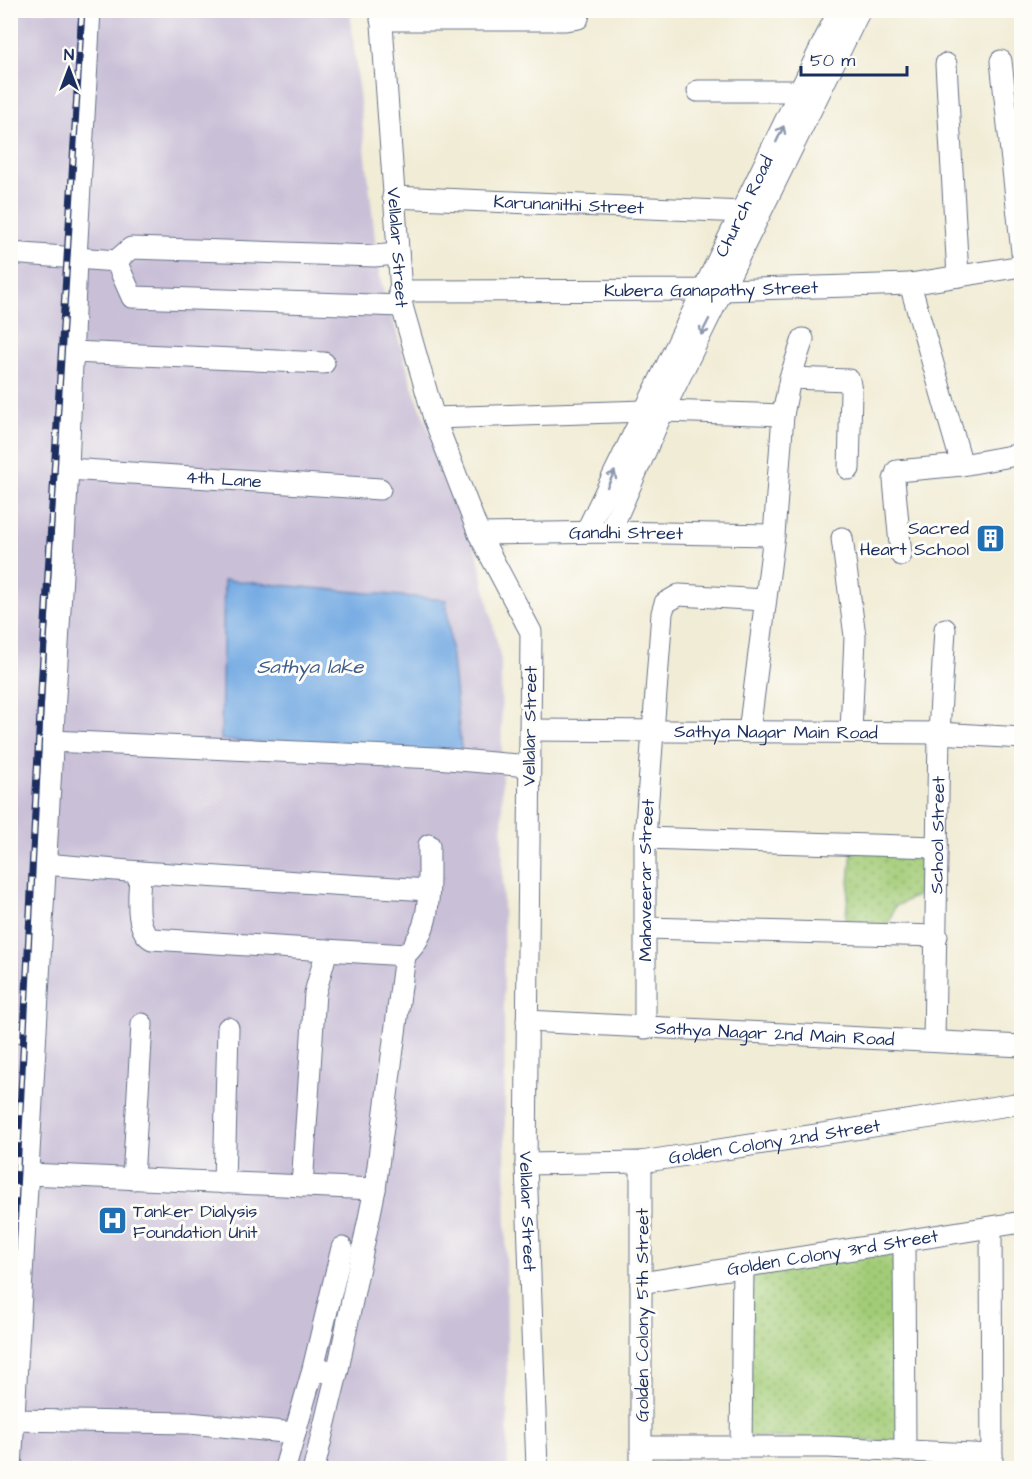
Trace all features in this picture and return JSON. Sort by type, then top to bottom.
[{"type":"street","points":[[11,1468],[50,741],[68,469],[76,258],[90,10]]},
{"type":"street","points":[[381,15],[564,20],[578,18],[580,10]]},
{"type":"street","name":"Church Road","points":[[714,290],[743,212],[839,10]]},
{"type":"street","name":"Church Road","points":[[586,532],[654,411],[714,290],[860,10]]},
{"type":"street","name":"Vellalar Street","points":[[381,15],[400,298],[434,418],[479,534],[531,632],[526,1164],[537,1468]]},
{"type":"street","points":[[1001,61],[1022,252]]},
{"type":"street","points":[[946,64],[958,276]]},
{"type":"street","points":[[698,91],[801,91]]},
{"type":"street","name":"Karunanithi Street","points":[[393,197],[743,212]]},
{"type":"street","points":[[10,254],[116,261],[131,248],[374,256],[398,254]]},
{"type":"street","name":"Kubera Ganapathy Street","points":[[116,261],[132,297],[400,298],[910,284],[1022,266]]},
{"type":"street","points":[[910,284],[962,465]]},
{"type":"street","points":[[749,732],[774,535],[783,415],[790,378],[803,339]]},
{"type":"street","points":[[72,352],[324,363]]},
{"type":"street","points":[[790,378],[849,380],[851,390],[849,470]]},
{"type":"street","points":[[434,418],[654,411],[783,415]]},
{"type":"street","name":"Church Road","points":[[610,532],[654,411]]},
{"type":"street","points":[[901,555],[894,475],[901,470],[962,465],[1022,454]]},
{"type":"street","name":"4th Lane","points":[[68,469],[380,489]]},
{"type":"street","name":"Gandhi Street","points":[[479,534],[610,532],[774,535]]},
{"type":"street","points":[[842,538],[855,636],[851,732]]},
{"type":"street","name":"Mahaveerar Street","points":[[645,1028],[647,928],[645,838],[662,613],[665,603],[679,595],[764,600]]},
{"type":"street","name":"School Street","points":[[934,1041],[939,733],[945,629]]},
{"type":"street","name":"Sathya Nagar Main Road","points":[[530,730],[939,733],[1022,738]]},
{"type":"street","points":[[50,741],[436,758],[529,766]]},
{"type":"street","points":[[645,838],[937,847]]},
{"type":"street","points":[[314,1468],[338,1369],[375,1189],[405,955],[417,943],[426,925],[429,845]]},
{"type":"street","points":[[44,864],[428,890]]},
{"type":"street","points":[[140,872],[140,925],[147,936],[152,939],[405,955]]},
{"type":"street","points":[[647,928],[937,936]]},
{"type":"street","points":[[302,1186],[315,993],[327,950]]},
{"type":"street","name":"Sathya Nagar 2nd Main Road","points":[[527,1021],[1022,1046]]},
{"type":"street","points":[[133,1179],[142,1024]]},
{"type":"street","points":[[224,1183],[228,1028]]},
{"type":"street","points":[[10,1031],[35,1032]]},
{"type":"street","name":"Golden Colony 2nd Street","points":[[526,1164],[641,1162],[1022,1103]]},
{"type":"street","name":"Golden Colony 5th Street","points":[[641,1162],[641,1468]]},
{"type":"street","points":[[28,1174],[375,1189]]},
{"type":"street","name":"Golden Colony 3rd Street","points":[[641,1283],[1022,1222]]},
{"type":"street","points":[[642,1447],[905,1451],[992,1462],[991,1228]]},
{"type":"street","points":[[904,1242],[905,1451]]},
{"type":"street","points":[[285,1468],[312,1373],[342,1248]]},
{"type":"street","points":[[741,1447],[743,1267]]},
{"type":"street","points":[[312,1373],[338,1369]]},
{"type":"street","points":[[15,1420],[189,1424],[295,1433]]},
{"type":"shaded area","points":[[10,11],[350,11],[379,274],[414,391],[478,556],[501,660],[508,1468],[11,1468]]},
{"type":"green space","points":[[852,851],[933,854],[932,888],[894,907],[888,927],[845,928]]},
{"type":"green space","points":[[900,1251],[902,1442],[733,1436],[747,1273]]},
{"type":"water","name":"Sathya lake","points":[[224,580],[446,600],[462,758],[221,740]]},
{"type":"railway","points":[[10,1311],[42,673],[82,10]]},
{"type":"place","name":"Sacred Heart School","points":[[990,538]]},
{"type":"place","name":"Tanker Dialysis Foundation Unit","points":[[112,1221]]}]
